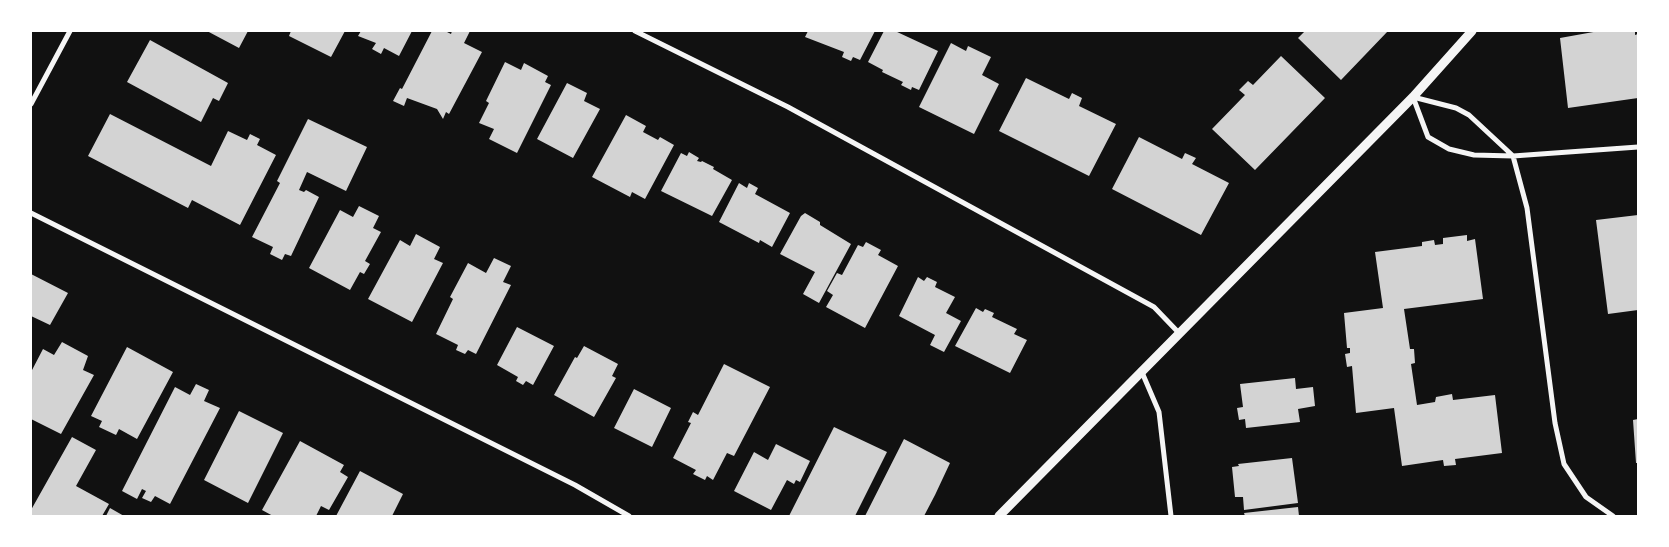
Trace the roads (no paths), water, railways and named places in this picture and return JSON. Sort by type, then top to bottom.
[{"type":"street","points":[[31,104],[70,31]]},
{"type":"street","points":[[635,31],[788,108],[1154,307],[1178,332]]},
{"type":"street","points":[[999,516],[1178,332],[1413,97],[1472,31]]},
{"type":"street","points":[[1413,97],[1428,137],[1449,149],[1474,155],[1513,156],[1638,147]]},
{"type":"street","points":[[1413,97],[1456,108],[1469,115],[1513,156],[1527,208],[1555,423],[1564,464],[1586,497],[1613,516]]},
{"type":"street","points":[[31,213],[575,485],[629,516]]},
{"type":"street","points":[[1141,370],[1159,412],[1170,516]]}]
